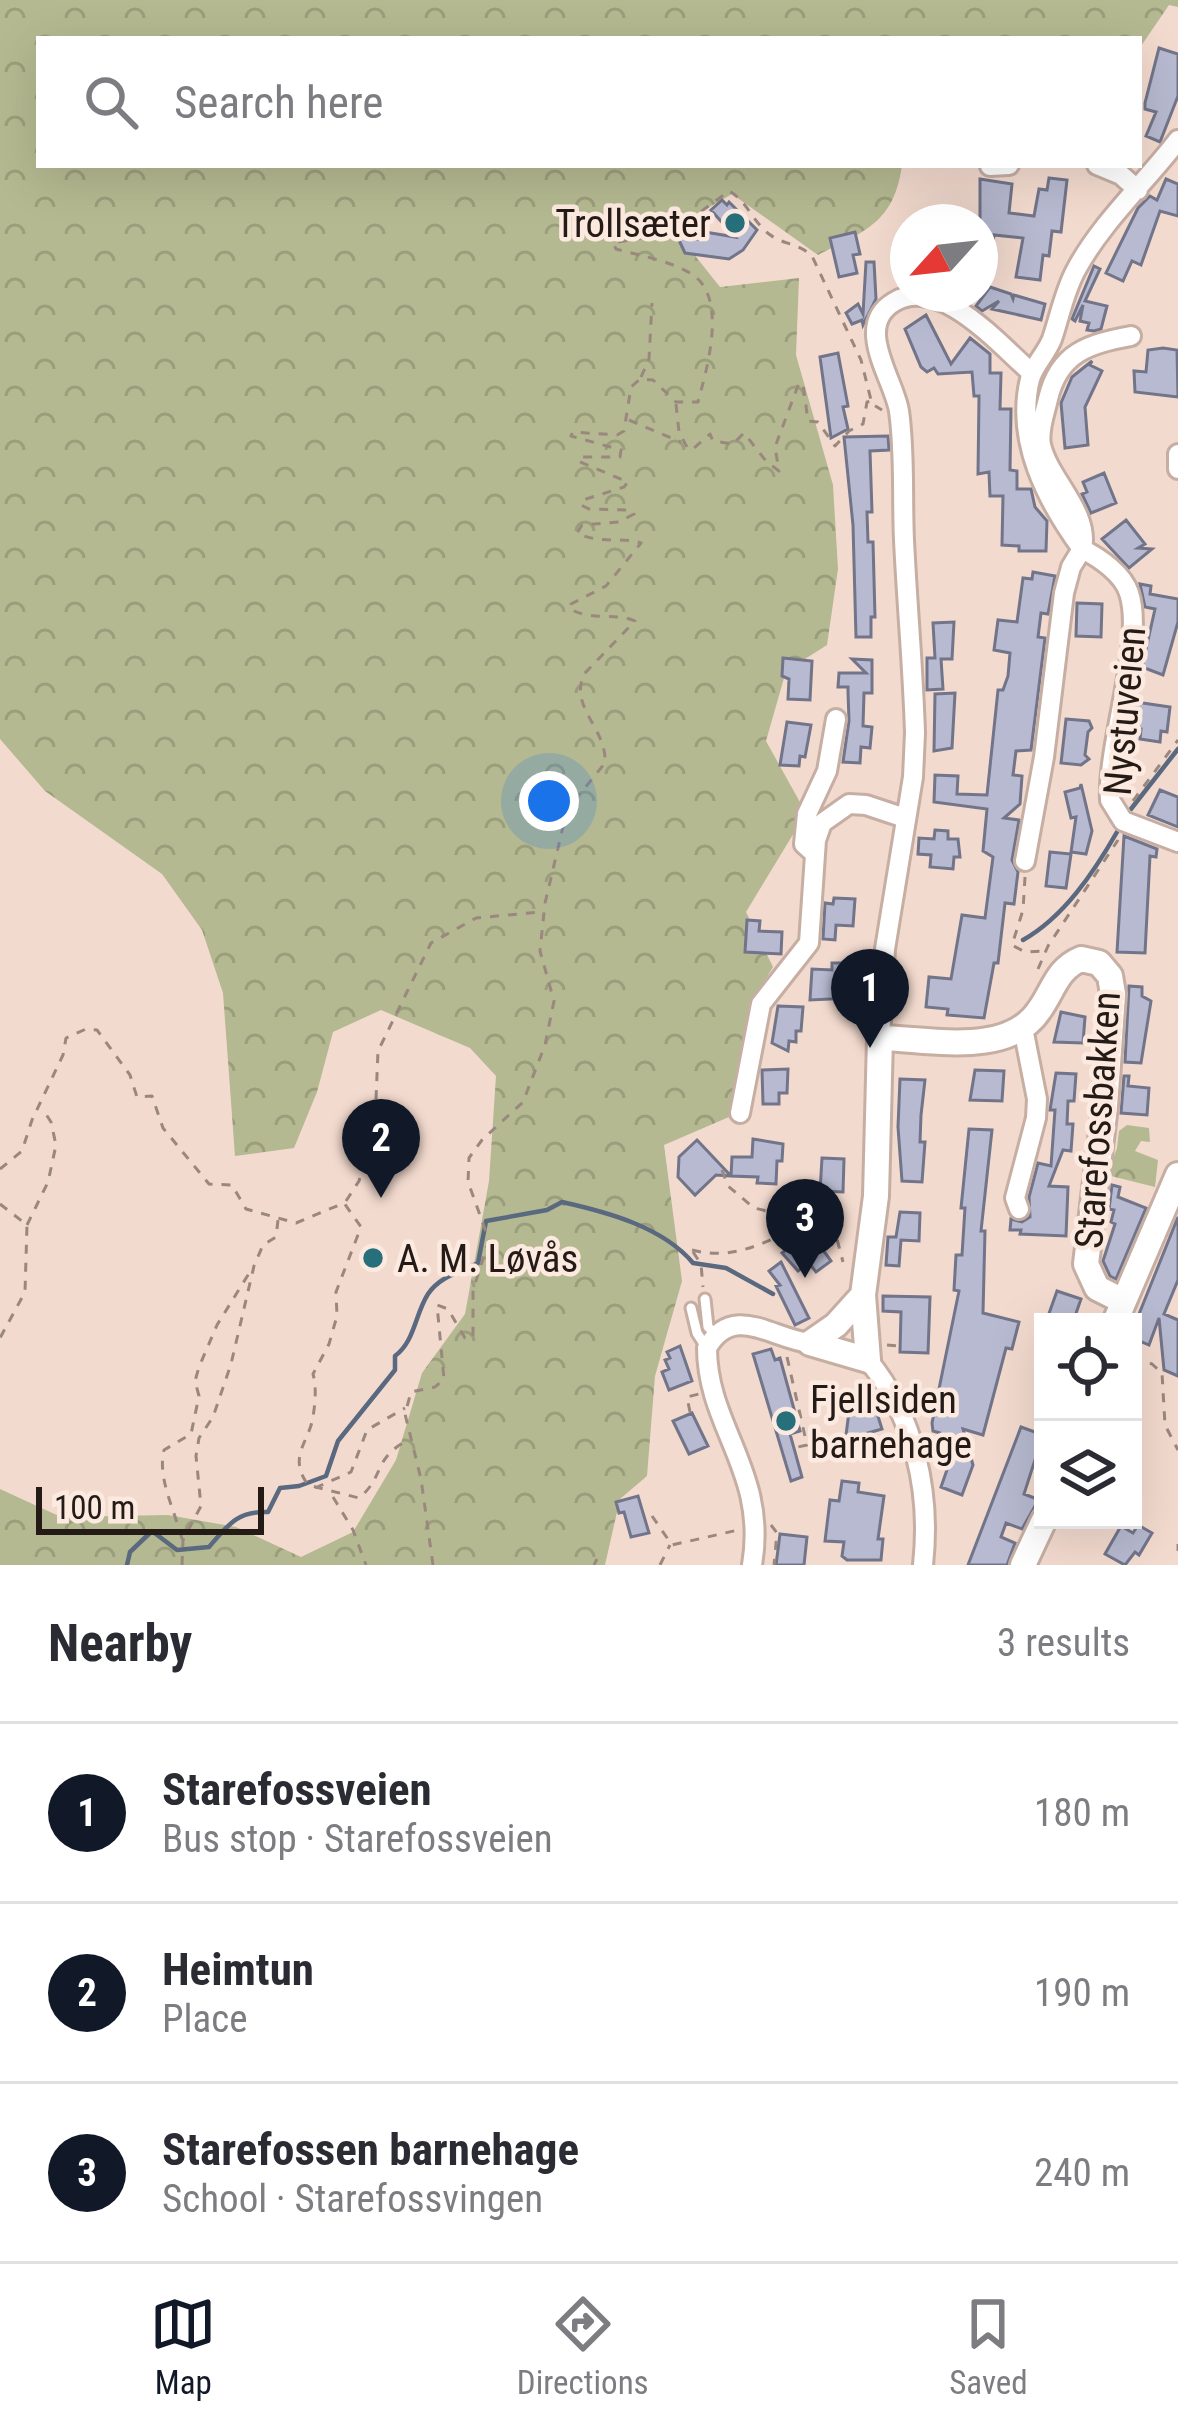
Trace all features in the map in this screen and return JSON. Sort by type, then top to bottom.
[{"type":"street","points":[[1082,549],[1067,529],[1028,446],[1032,373],[1052,340],[1079,264],[1178,140]]},
{"type":"street","points":[[1104,168],[1138,190]]},
{"type":"street","points":[[923,1565],[924,1485],[886,1384],[868,1360],[863,1295],[876,1196],[885,949],[913,777],[915,733],[899,415],[875,337],[880,316],[893,302],[918,294],[943,300],[1032,373]]},
{"type":"street","points":[[1026,871],[1064,593],[1082,549],[1083,529],[1042,450],[1040,432],[1054,381],[1073,353],[1094,343],[1131,336]]},
{"type":"street","points":[[1178,454],[1178,469]]},
{"type":"street","name":"Nystuveien","points":[[1082,549],[1116,573],[1129,591],[1133,632],[1109,790],[1114,812],[1178,842]]},
{"type":"street","points":[[814,853],[804,844],[804,829],[827,771],[836,719]]},
{"type":"street","points":[[740,1113],[760,1004],[809,943],[814,853],[822,823],[849,804],[905,818]]},
{"type":"street","name":"Starefossbakken","points":[[880,1038],[998,1039],[1023,1028],[1037,1015],[1069,964],[1081,959],[1099,963],[1110,976],[1113,994],[1106,1106],[1086,1264],[1097,1288],[1119,1312]]},
{"type":"street","name":"Starefossbakken","points":[[1019,1210],[1015,1198],[1037,1099],[1023,1028]]},
{"type":"street","points":[[1119,1312],[1178,1175]]},
{"type":"street","points":[[798,1340],[836,1325],[863,1295]]},
{"type":"street","points":[[752,1565],[753,1502],[710,1379],[712,1342],[724,1328],[742,1324],[868,1360]]},
{"type":"street","points":[[1023,1565],[1040,1529]]},
{"type":"lane","points":[[705,1299],[712,1342]]},
{"type":"lane","points":[[691,1307],[697,1333],[712,1342]]},
{"type":"path","points":[[676,402],[698,402],[712,316],[706,287],[691,273],[621,250],[613,243],[658,235],[684,224],[729,191],[766,232],[812,256],[861,360],[871,400],[881,410],[899,415]]},
{"type":"path","points":[[433,1565],[406,1408],[411,1392],[435,1387],[444,1378],[437,1305],[448,1309],[465,1338],[473,1337],[471,1303],[488,1253],[489,1235],[468,1182],[469,1158],[524,1102],[553,1013],[540,952],[544,911],[567,810],[605,763],[603,740],[583,707],[579,683],[635,621],[591,617],[569,608],[613,580],[641,543],[610,543],[577,532],[582,525],[619,522],[634,514],[581,505],[583,500],[628,482],[578,461],[582,457],[620,457],[621,450],[571,436],[580,431],[616,435],[624,431],[631,387],[649,358],[652,303]]},
{"type":"path","points":[[640,379],[652,380],[676,402],[682,443]]},
{"type":"path","points":[[627,419],[693,449],[710,434],[713,441],[736,443],[744,433],[779,471],[775,448],[799,383],[803,383],[808,421],[818,422],[835,446],[863,424],[871,400]]},
{"type":"path","points":[[1026,871],[1023,910],[1012,945],[1025,952],[1045,951],[1178,740]]},
{"type":"path","points":[[0,1169],[22,1150],[66,1038],[86,1029],[97,1030],[130,1075],[137,1097],[152,1096],[158,1103],[163,1128],[209,1184],[232,1185],[246,1209],[296,1223],[344,1202],[359,1181],[375,1124],[378,1051],[431,943],[476,919],[544,911]]},
{"type":"path","points":[[0,1338],[25,1292],[27,1225],[48,1182],[56,1145],[41,1106]]},
{"type":"path","points":[[722,1169],[728,1186],[754,1208],[804,1225]]},
{"type":"path","points":[[344,1202],[361,1228],[336,1292],[337,1316],[329,1344],[313,1374],[317,1389],[312,1425],[301,1444],[302,1478],[314,1488],[359,1498],[370,1489],[385,1455],[411,1438]]},
{"type":"path","points":[[0,1204],[27,1225]]},
{"type":"path","points":[[182,1565],[182,1540],[161,1459],[164,1450],[191,1434],[199,1367],[263,1245],[277,1237],[278,1219]]},
{"type":"path","points":[[705,1299],[700,1266],[692,1250],[743,1252],[804,1225],[819,1224],[832,1232],[843,1262]]},
{"type":"path","points":[[182,1540],[201,1506],[199,1438],[210,1423],[231,1364],[254,1266]]},
{"type":"path","points":[[798,1340],[807,1445],[798,1447]]},
{"type":"path","points":[[1142,1360],[1162,1373],[1165,1426],[1178,1450]]},
{"type":"path","points":[[690,1412],[687,1397],[698,1393],[706,1403]]},
{"type":"path","points":[[314,1488],[351,1472],[367,1430],[406,1408]]},
{"type":"path","points":[[329,1493],[353,1530],[366,1565]]},
{"type":"path","points":[[652,1516],[670,1544]]},
{"type":"path","points":[[769,1526],[777,1533],[774,1565]]},
{"type":"path","points":[[670,1544],[735,1529]]},
{"type":"path","points":[[660,1565],[670,1544]]},
{"type":"path","points":[[1178,1544],[1178,1552]]},
{"type":"path","points":[[594,1565],[597,1558]]},
{"type":"green space","points":[[0,0],[1178,0],[1178,7],[1169,5],[1142,45],[1142,36],[36,36],[36,168],[901,168],[892,200],[875,223],[818,255],[732,194],[673,228],[720,287],[799,278],[796,355],[833,485],[838,569],[827,645],[786,671],[766,741],[806,813],[746,912],[773,967],[751,1019],[736,1114],[664,1145],[682,1281],[655,1376],[647,1476],[620,1499],[605,1565],[0,1565],[0,1489],[61,1517],[168,1515],[236,1527],[301,1557],[353,1532],[396,1460],[422,1373],[465,1314],[489,1181],[496,1076],[470,1048],[381,1010],[333,1032],[317,1092],[294,1148],[235,1156],[223,993],[202,930],[162,874],[45,791],[0,739]]},
{"type":"green space","points":[[1127,1125],[1149,1128],[1150,1142],[1141,1141],[1135,1151],[1158,1160],[1155,1187],[1107,1175],[1119,1131]]},
{"type":"building","points":[[1159,48],[1178,54],[1178,96],[1160,142],[1146,136],[1156,112],[1145,109]]},
{"type":"building","points":[[1049,178],[1067,180],[1061,232],[1052,231],[1040,280],[1016,277],[1023,238],[998,235],[998,204],[980,204],[980,179],[1012,184],[1009,213],[1034,216],[1039,189],[1047,190]]},
{"type":"building","points":[[1166,179],[1178,184],[1178,216],[1160,211],[1141,265],[1132,261],[1123,281],[1106,273],[1138,208],[1150,196],[1157,200]]},
{"type":"building","points":[[722,200],[757,230],[743,250],[729,259],[685,253],[677,236],[704,240],[705,232],[735,237],[711,210]]},
{"type":"building","points":[[855,232],[860,254],[853,255],[857,273],[839,277],[830,238]]},
{"type":"building","points":[[866,262],[874,262],[876,299],[863,325],[862,320],[852,324],[846,313],[858,304],[863,314]]},
{"type":"building","points":[[1094,266],[1100,269],[1085,301],[1107,306],[1101,329],[1094,331],[1087,330],[1089,323],[1080,321],[1083,305],[1072,319]]},
{"type":"building","points":[[998,290],[1013,299],[1014,295],[1045,304],[1041,320],[998,310]]},
{"type":"building","points":[[926,315],[951,364],[970,338],[990,354],[990,373],[1001,373],[1000,409],[1011,409],[1010,470],[1017,471],[1017,489],[1031,489],[1035,507],[1047,521],[1046,551],[1019,551],[1019,546],[1002,545],[1003,496],[990,496],[989,472],[978,474],[979,396],[974,396],[972,372],[938,374],[934,368],[927,372],[921,367],[905,329]]},
{"type":"building","points":[[1148,350],[1177,350],[1178,397],[1135,392],[1134,371],[1146,372]]},
{"type":"building","points":[[838,353],[848,429],[831,438],[820,357]]},
{"type":"building","points":[[1092,361],[1090,365],[1102,371],[1085,407],[1088,445],[1065,448],[1061,403],[1072,377]]},
{"type":"building","points":[[888,436],[889,450],[870,451],[872,512],[867,512],[868,542],[873,542],[875,617],[871,617],[871,637],[856,637],[853,525],[844,437]]},
{"type":"building","points":[[1104,473],[1116,503],[1091,513],[1082,494],[1087,492],[1083,482]]},
{"type":"building","points":[[1126,520],[1145,544],[1138,548],[1152,549],[1129,568],[1102,539]]},
{"type":"building","points":[[1033,572],[1055,576],[1048,614],[1041,613],[1038,637],[1045,638],[1031,750],[1016,751],[1013,775],[1022,776],[1020,804],[1004,818],[1019,820],[1012,860],[1018,872],[1014,904],[1005,903],[998,963],[994,963],[984,1018],[947,1015],[948,1009],[926,1007],[929,977],[951,979],[962,915],[985,918],[993,857],[983,851],[987,809],[934,802],[935,775],[958,776],[957,794],[987,795],[998,690],[1003,690],[1008,676],[1010,653],[994,650],[998,620],[1017,622],[1023,578],[1032,579]]},
{"type":"building","points":[[1140,584],[1151,586],[1150,594],[1178,599],[1178,622],[1163,675],[1142,667],[1155,609],[1145,607]]},
{"type":"building","points":[[1077,603],[1102,604],[1101,637],[1076,636]]},
{"type":"building","points":[[954,622],[952,659],[941,659],[943,689],[927,690],[927,658],[935,658],[933,623]]},
{"type":"building","points":[[783,658],[812,661],[810,700],[788,699]]},
{"type":"building","points":[[852,659],[872,660],[872,693],[864,693],[863,726],[872,727],[870,748],[861,747],[860,763],[843,762],[848,687],[838,687],[839,673],[866,673]]},
{"type":"building","points":[[955,693],[952,748],[934,751],[935,694]]},
{"type":"building","points":[[1136,702],[1170,707],[1167,732],[1161,731],[1160,742],[1140,739],[1141,729],[1132,728]]},
{"type":"building","points":[[1066,719],[1089,721],[1092,728],[1085,755],[1089,759],[1081,765],[1061,763]]},
{"type":"building","points":[[787,722],[811,725],[799,766],[780,765]]},
{"type":"building","points":[[1081,784],[1092,831],[1086,854],[1071,852],[1076,817],[1071,818],[1065,792]]},
{"type":"building","points":[[1160,790],[1178,797],[1178,827],[1148,815]]},
{"type":"building","points":[[935,830],[948,831],[948,839],[958,839],[960,857],[954,857],[953,869],[930,867],[931,855],[918,854],[919,838],[934,839]]},
{"type":"building","points":[[1124,836],[1157,849],[1156,857],[1150,856],[1145,953],[1117,952]]},
{"type":"building","points":[[1050,852],[1071,854],[1066,888],[1046,886]]},
{"type":"building","points":[[834,898],[855,899],[853,926],[836,925],[835,940],[823,939],[825,903],[833,904]]},
{"type":"building","points":[[747,920],[760,921],[759,931],[782,932],[781,954],[745,952]]},
{"type":"building","points":[[832,963],[846,963],[846,971],[852,971],[851,998],[810,1000],[812,969],[832,970]]},
{"type":"building","points":[[1129,986],[1142,987],[1142,996],[1151,1001],[1141,1063],[1125,1062]]},
{"type":"building","points":[[778,1006],[803,1007],[801,1031],[796,1031],[796,1042],[789,1041],[788,1051],[772,1043]]},
{"type":"building","points":[[1061,1012],[1085,1017],[1083,1043],[1054,1042]]},
{"type":"building","points":[[788,1069],[787,1093],[779,1093],[779,1104],[763,1104],[762,1070]]},
{"type":"building","points":[[975,1070],[1004,1071],[1002,1101],[970,1100]]},
{"type":"building","points":[[1056,1073],[1076,1074],[1074,1101],[1068,1101],[1067,1124],[1073,1124],[1071,1151],[1063,1150],[1049,1186],[1068,1187],[1066,1236],[1020,1234],[1021,1230],[1010,1230],[1011,1219],[1022,1222],[1030,1217],[1029,1197],[1038,1163],[1051,1166],[1055,1110],[1050,1110]]},
{"type":"building","points":[[1124,1076],[1129,1076],[1128,1086],[1149,1088],[1147,1115],[1121,1113]]},
{"type":"building","points":[[900,1079],[925,1080],[922,1182],[902,1181]]},
{"type":"building","points":[[969,1129],[992,1130],[981,1231],[985,1231],[983,1313],[1019,1322],[1012,1349],[1006,1348],[983,1435],[963,1429],[973,1465],[962,1495],[941,1487],[949,1464],[932,1423],[959,1291],[954,1290],[956,1255],[962,1255],[965,1208],[961,1208]]},
{"type":"building","points":[[753,1139],[783,1144],[776,1184],[757,1183],[758,1177],[731,1176],[732,1157],[752,1157]]},
{"type":"building","points":[[697,1140],[731,1176],[716,1175],[695,1195],[678,1177],[679,1157]]},
{"type":"building","points":[[822,1158],[844,1159],[843,1192],[820,1191]]},
{"type":"building","points":[[1112,1185],[1120,1187],[1118,1197],[1146,1208],[1116,1279],[1103,1261],[1115,1224],[1111,1222],[1114,1210],[1109,1209]]},
{"type":"building","points":[[900,1212],[920,1213],[919,1241],[901,1240],[899,1266],[886,1265],[888,1237],[896,1237]]},
{"type":"building","points":[[1178,1217],[1178,1280],[1164,1314],[1178,1320],[1178,1376],[1164,1370],[1159,1318],[1149,1345],[1142,1342],[1139,1313]]},
{"type":"building","points":[[810,1232],[831,1261],[816,1272],[809,1263],[798,1271],[782,1253]]},
{"type":"building","points":[[781,1262],[809,1318],[795,1325],[776,1286],[780,1285],[769,1271]]},
{"type":"building","points":[[1057,1291],[1081,1299],[1076,1313],[1049,1313]]},
{"type":"building","points":[[883,1296],[930,1297],[928,1353],[900,1352],[901,1312],[883,1311]]},
{"type":"building","points":[[680,1346],[692,1381],[669,1390],[662,1372],[669,1369],[667,1352]]},
{"type":"building","points":[[771,1349],[775,1360],[780,1358],[800,1431],[790,1434],[802,1477],[791,1481],[753,1354]]},
{"type":"building","points":[[876,1410],[882,1429],[868,1433],[865,1453],[844,1450],[849,1412]]},
{"type":"building","points":[[692,1413],[708,1446],[689,1454],[673,1421]]},
{"type":"building","points":[[1021,1427],[1034,1432],[1034,1463],[1024,1494],[1034,1498],[1034,1508],[1022,1529],[1006,1523],[1001,1537],[1015,1543],[1007,1565],[968,1565]]},
{"type":"building","points":[[842,1481],[859,1483],[858,1492],[884,1496],[878,1539],[883,1539],[881,1560],[847,1560],[842,1556],[844,1542],[825,1541],[830,1500],[839,1501]]},
{"type":"building","points":[[638,1496],[649,1533],[631,1537],[616,1502]]},
{"type":"building","points":[[1142,1527],[1152,1533],[1139,1555],[1135,1552],[1125,1565],[1105,1554],[1119,1529],[1133,1533]]},
{"type":"building","points":[[780,1534],[807,1537],[804,1565],[776,1565]]},
{"type":"waterway","points":[[1131,809],[1178,749]]},
{"type":"waterway","points":[[1023,940],[1065,906],[1117,832]]},
{"type":"waterway","points":[[127,1565],[130,1552],[152,1531],[177,1550],[209,1547],[241,1517],[268,1512],[280,1488],[326,1476],[338,1441],[395,1370],[395,1356],[407,1343],[428,1294],[445,1279],[478,1263],[486,1221],[547,1210],[562,1202],[579,1206],[650,1231],[693,1263],[726,1268],[773,1294]]},
{"type":"place","name":"Trollsæter","points":[[735,223]]},
{"type":"place","name":"Starefossveien","points":[[870,1048]]},
{"type":"place","name":"Heimtun","points":[[381,1198]]},
{"type":"place","name":"A. M. Løvås","points":[[373,1258]]},
{"type":"place","name":"Starefossen barnehage","points":[[805,1278]]},
{"type":"place","name":"Fjellsiden barnehage","points":[[786,1421]]}]
